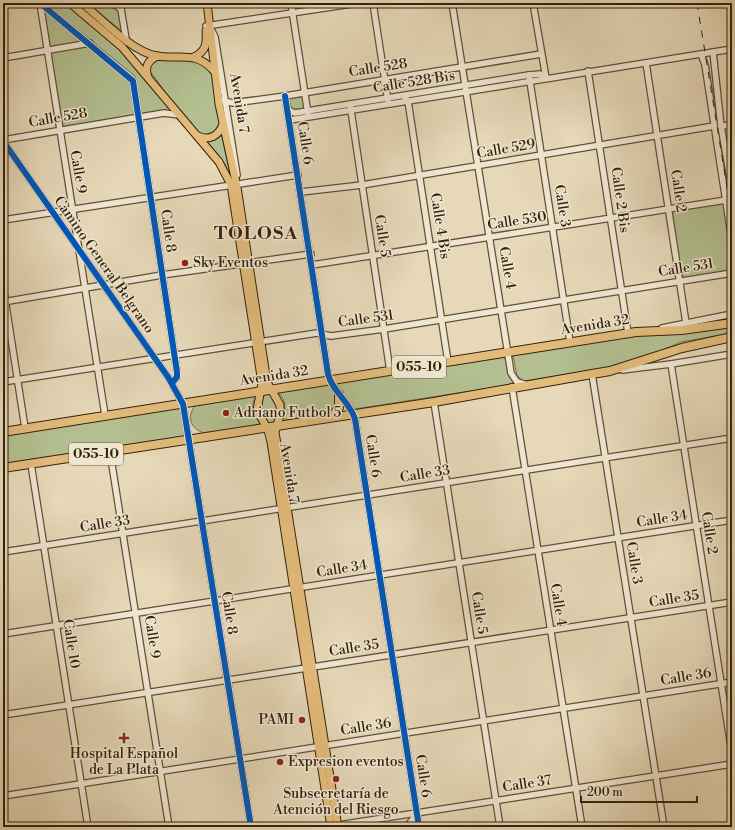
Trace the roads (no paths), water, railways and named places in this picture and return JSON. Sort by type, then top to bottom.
[{"type":"highway","name":"Avenida 32","points":[[3,432],[628,333],[690,330],[732,324]]},
{"type":"highway","name":"055-10","points":[[3,468],[434,402],[512,387],[610,371],[682,348],[732,338]]},
{"type":"highway","points":[[331,418],[339,408],[339,394]]},
{"type":"main road","name":"Avenida 7","points":[[70,3],[117,42],[222,165],[234,184]]},
{"type":"main road","points":[[82,3],[143,51],[158,56],[194,57],[206,63],[214,72]]},
{"type":"main road","name":"Avenida 7","points":[[194,57],[201,54],[205,48],[209,26],[202,3]]},
{"type":"main road","name":"Avenida 7","points":[[207,3],[214,72],[222,101],[223,124],[259,342],[267,382],[280,404],[280,415],[275,432],[284,508],[322,746],[333,827]]},
{"type":"main road","points":[[148,77],[146,73],[147,64],[150,60],[158,56]]},
{"type":"main road","points":[[198,136],[207,138],[216,136],[223,124]]},
{"type":"main road","name":"Avenida 7","points":[[259,342],[262,383],[257,408],[271,442],[284,508]]},
{"type":"street","points":[[40,3],[90,43]]},
{"type":"street","name":"Calle 9","points":[[40,3],[105,416]]},
{"type":"street","points":[[113,3],[120,6],[126,39]]},
{"type":"street","name":"Calle 6","points":[[291,3],[308,114]]},
{"type":"street","points":[[209,26],[358,3]]},
{"type":"street","points":[[373,3],[388,101]]},
{"type":"street","name":"Calle 4","points":[[452,3],[512,376],[516,382],[527,385]]},
{"type":"street","points":[[533,3],[546,78]]},
{"type":"street","name":"Avenida 7","points":[[209,26],[215,37],[222,101],[236,164],[234,184]]},
{"type":"street","points":[[3,58],[47,52],[90,43]]},
{"type":"street","name":"Calle 8","points":[[90,43],[133,81],[178,375],[172,383]]},
{"type":"street","name":"Calle 528 Bis","points":[[290,120],[308,114],[406,98],[530,82],[546,78],[732,49]]},
{"type":"street","points":[[713,52],[721,126],[732,189]]},
{"type":"street","name":"Calle 528","points":[[222,101],[285,96],[541,54]]},
{"type":"street","points":[[701,54],[705,66],[732,241]]},
{"type":"street","name":"Calle 2","points":[[646,63],[686,323]]},
{"type":"street","name":"Calle 2 Bis","points":[[588,72],[628,333]]},
{"type":"street","name":"Calle 528 Bis","points":[[467,89],[529,75],[540,74],[546,78]]},
{"type":"street","name":"Calle 3","points":[[529,75],[565,299],[570,342]]},
{"type":"street","name":"Calle 6","points":[[285,96],[330,380],[353,414],[419,827]]},
{"type":"street","name":"Calle 4 Bis","points":[[406,98],[432,247],[448,362]]},
{"type":"street","points":[[164,113],[169,109],[170,104]]},
{"type":"street","name":"Calle 528 Bis","points":[[287,106],[290,111],[295,113],[308,114]]},
{"type":"street","name":"Calle 5","points":[[350,107],[390,371]]},
{"type":"street","name":"Calle 528","points":[[3,140],[164,113],[179,115]]},
{"type":"street","points":[[721,126],[732,125]]},
{"type":"street","name":"Calle 529","points":[[301,192],[362,185],[658,137],[714,126]]},
{"type":"street","name":"Camino General Belgrano","points":[[3,140],[172,383],[183,404]]},
{"type":"street","points":[[3,220],[298,175]]},
{"type":"street","name":"Calle 530","points":[[312,264],[432,247],[554,228],[610,217],[726,200]]},
{"type":"street","points":[[4,302],[103,285],[310,254]]},
{"type":"street","name":"Calle 531","points":[[3,382],[97,368],[174,354],[259,342],[318,334],[331,336],[384,329],[732,273]]},
{"type":"street","points":[[3,286],[4,302],[25,428]]},
{"type":"street","name":"Avenida 32","points":[[645,331],[732,314]]},
{"type":"street","points":[[610,371],[671,364],[732,354]]},
{"type":"street","name":"Calle 2","points":[[671,364],[732,753]]},
{"type":"street","name":"Calle 3","points":[[592,374],[664,827]]},
{"type":"street","name":"Calle 4","points":[[512,387],[582,827]]},
{"type":"street","name":"Calle 5","points":[[434,402],[500,827]]},
{"type":"street","name":"Calle 8","points":[[183,404],[251,827]]},
{"type":"street","name":"Calle 33","points":[[3,552],[732,438]]},
{"type":"street","name":"Calle 9","points":[[110,452],[149,691],[169,827]]},
{"type":"street","name":"Calle 10","points":[[31,464],[88,827]]},
{"type":"street","name":"Calle 34","points":[[3,634],[732,520]]},
{"type":"street","name":"Calle 35","points":[[3,715],[149,691],[309,668],[732,602]]},
{"type":"street","name":"Calle 36","points":[[3,796],[160,770],[240,759],[732,682]]},
{"type":"street","name":"Calle 37","points":[[333,827],[732,764]]},
{"type":"street","points":[[407,827],[417,813]]},
{"type":"street","points":[[3,814],[5,827]]},
{"type":"railway","points":[[697,3],[732,218]]},
{"type":"place","name":"Sky Eventos","points":[[185,263]]},
{"type":"place","name":"Adriano Futbol 5","points":[[226,413]]},
{"type":"place","name":"PAMI","points":[[302,720]]},
{"type":"place","name":"Hospital Español de La Plata","points":[[124,738]]},
{"type":"place","name":"Expresion eventos","points":[[280,762]]},
{"type":"place","name":"Subsecretaría de Atención del Riesgo","points":[[336,779]]},
{"type":"district","name":"TOLOSA","points":[[256,233]]}]
